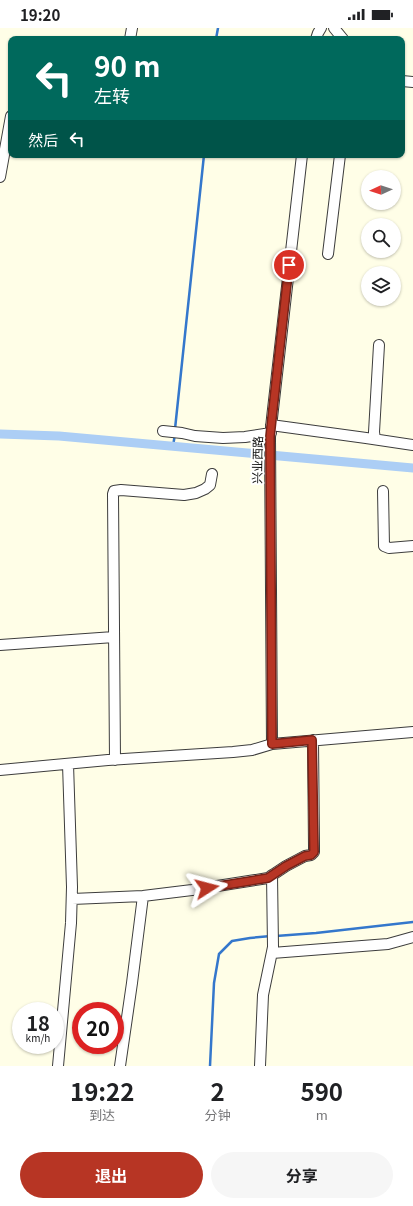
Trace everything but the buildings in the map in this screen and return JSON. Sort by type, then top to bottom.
[{"type":"street","points":[[334,28],[341,36]]},
{"type":"street","points":[[0,177],[8,133]]},
{"type":"street","name":"兴业西路","points":[[272,744],[271,432],[302,158]]},
{"type":"street","points":[[328,254],[340,158]]},
{"type":"street","points":[[376,439],[374,432],[379,345]]},
{"type":"street","points":[[163,431],[195,436],[223,438],[245,437],[271,432],[376,439],[413,445]]},
{"type":"street","points":[[115,760],[114,491],[121,490],[184,495],[196,493],[210,485],[212,474]]},
{"type":"street","points":[[383,491],[384,546],[389,548],[413,546]]},
{"type":"street","points":[[0,645],[114,636]]},
{"type":"street","points":[[0,770],[246,751],[272,744],[413,732]]},
{"type":"street","points":[[72,899],[143,896],[268,878],[286,866],[305,856],[311,855],[314,852],[312,740]]},
{"type":"street","points":[[58,1066],[72,899],[68,764]]},
{"type":"street","points":[[260,1066],[263,996],[272,950],[272,876]]},
{"type":"street","points":[[120,1066],[143,896]]},
{"type":"street","points":[[272,950],[388,944],[413,937]]},
{"type":"waterway","points":[[217,36],[218,28]]},
{"type":"waterway","points":[[175,429],[204,158]]},
{"type":"waterway","points":[[0,434],[59,436],[413,468]]},
{"type":"waterway","points":[[173,446],[175,434]]},
{"type":"waterway","points":[[276,936],[413,922]]},
{"type":"waterway","points":[[210,1066],[214,983],[219,954],[232,941],[271,936]]},
{"type":"route","points":[[207,888],[268,878],[286,866],[305,856],[311,855],[314,852],[312,740],[272,744],[270,437],[289,265]]}]
